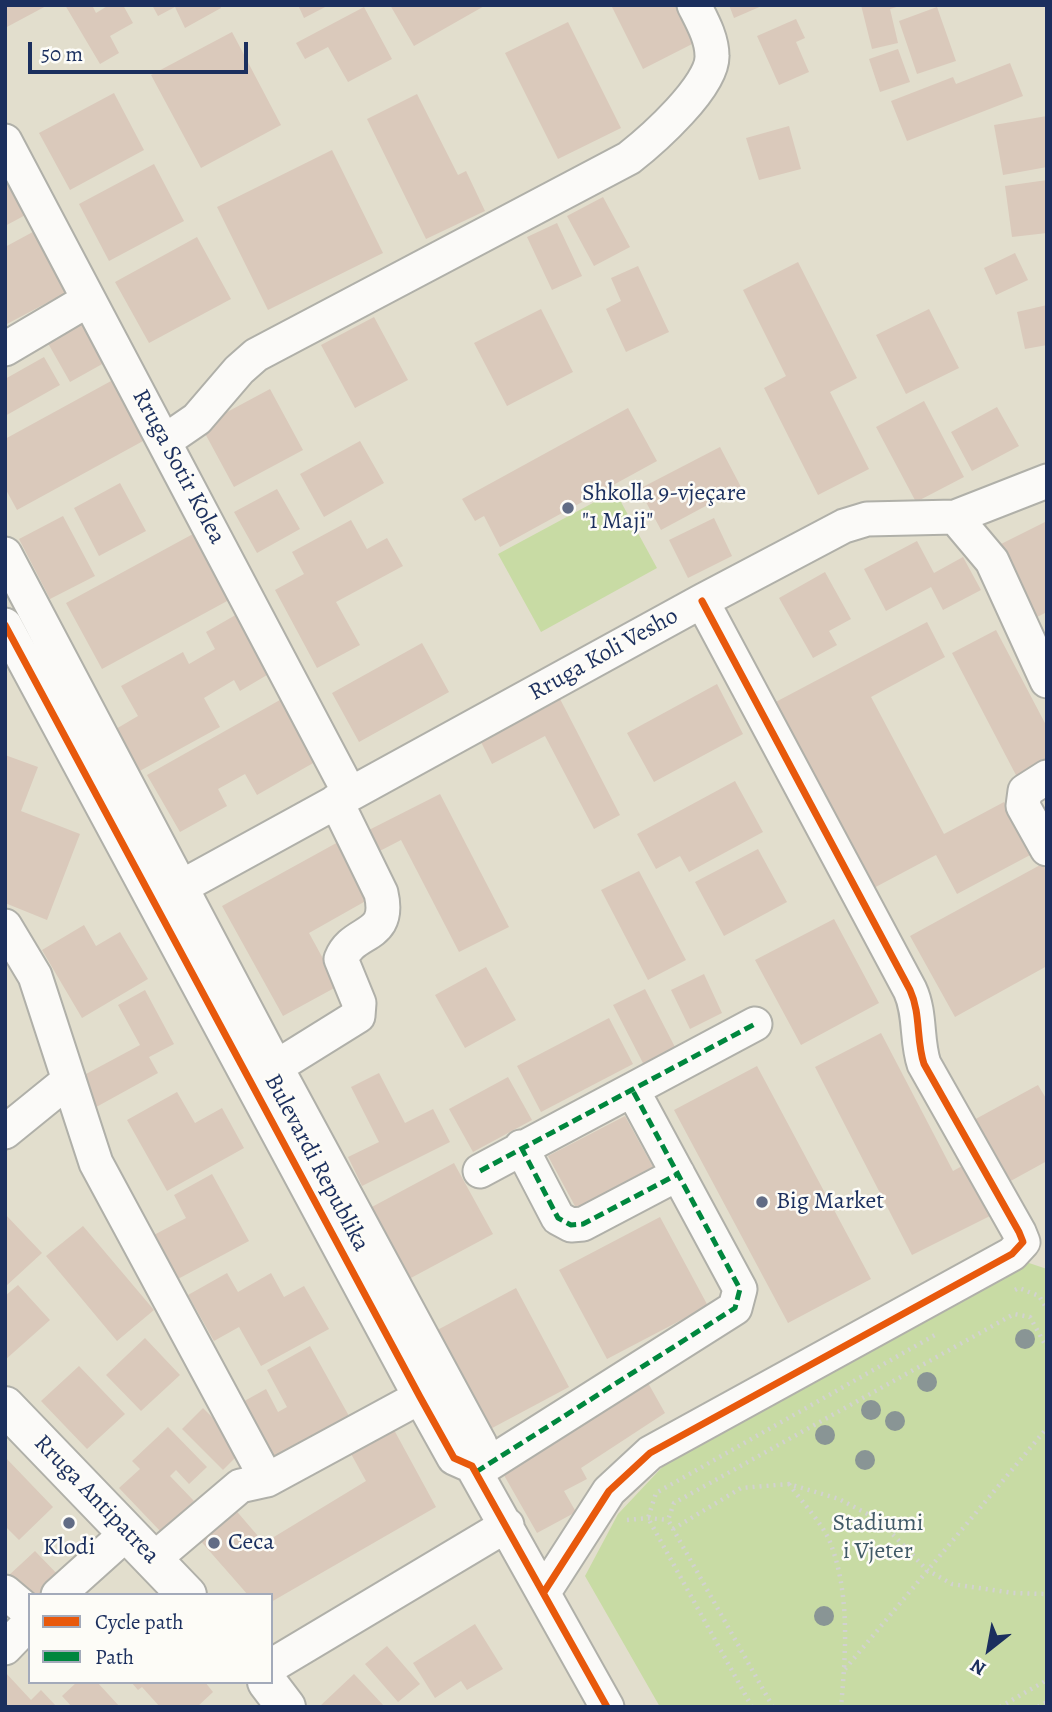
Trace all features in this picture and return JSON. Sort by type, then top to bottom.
[{"type":"main road","name":"Rruga Antipatrea","points":[[5,1406],[185,1593]]},
{"type":"main road","points":[[269,1684],[286,1707]]},
{"type":"street","points":[[164,441],[197,419],[239,370],[256,355],[629,158],[644,146],[701,87],[712,65],[711,43],[694,5]]},
{"type":"street","name":"Rruga Sotir Kolea","points":[[5,141],[164,441],[343,798],[381,893],[384,906],[382,919],[374,930],[345,950],[341,959],[359,1003],[358,1016],[276,1067]]},
{"type":"street","points":[[5,349],[88,300]]},
{"type":"street","name":"Rruga Koli Vesho","points":[[181,887],[844,526],[867,519],[955,517],[1047,481]]},
{"type":"street","points":[[955,517],[992,561],[1039,642],[1047,681]]},
{"type":"street","name":"Bulevardi Republika","points":[[5,554],[276,1067],[480,1444],[474,1469]]},
{"type":"street","points":[[544,1592],[609,1491],[650,1453],[1012,1254],[1033,1228],[924,1064],[919,1048],[915,1001],[910,990],[702,601]]},
{"type":"street","name":"Bulevardi Republika","points":[[5,625],[420,1397],[454,1458],[474,1469],[607,1707]]},
{"type":"street","points":[[1047,776],[1025,791],[1023,806],[1047,849]]},
{"type":"street","points":[[5,926],[35,976],[96,1163],[267,1480]]},
{"type":"street","points":[[480,1171],[755,1024]]},
{"type":"street","points":[[5,1132],[69,1080]]},
{"type":"street","points":[[474,1469],[734,1308],[740,1289],[633,1091]]},
{"type":"street","points":[[522,1147],[558,1218],[570,1225],[583,1224],[678,1174]]},
{"type":"street","points":[[154,1559],[240,1486],[267,1480],[420,1397]]},
{"type":"street","points":[[273,1665],[507,1525]]},
{"type":"street","points":[[60,1593],[127,1533]]},
{"type":"street","points":[[5,1592],[28,1611]]},
{"type":"street","points":[[5,1648],[28,1624]]},
{"type":"path","points":[[1007,1295],[1019,1288],[1039,1296],[1047,1309]]},
{"type":"path","points":[[773,1707],[668,1520],[674,1503],[1014,1314],[1030,1317],[1047,1348]]},
{"type":"path","points":[[752,1707],[648,1518],[656,1493],[946,1329]]},
{"type":"path","points":[[845,1670],[1047,1428]]},
{"type":"path","points":[[673,1529],[741,1488],[789,1484],[839,1499],[879,1520],[927,1570],[952,1584],[1013,1593],[1047,1594]]},
{"type":"path","points":[[789,1484],[829,1540],[844,1599],[845,1670],[841,1707]]},
{"type":"path","points":[[1000,1707],[1047,1680]]},
{"type":"path","points":[[1038,1707],[1047,1702]]},
{"type":"green space","points":[[615,491],[657,568],[541,632],[498,554]]},
{"type":"green space","name":"Stadiumi i Vjeter","points":[[1026,1262],[1047,1269],[1047,1707],[660,1707],[585,1576],[618,1514],[667,1462]]},
{"type":"building","points":[[5,5],[48,5],[5,28]]},
{"type":"building","points":[[65,5],[92,5],[96,13],[109,5],[123,5],[133,23],[110,36],[119,53],[100,64]]},
{"type":"building","points":[[152,5],[220,5],[221,8],[185,28],[175,7],[158,16]]},
{"type":"building","points":[[298,5],[329,5],[304,18]]},
{"type":"building","points":[[390,5],[486,5],[414,46]]},
{"type":"building","points":[[611,5],[680,5],[698,41],[643,69]]},
{"type":"building","points":[[729,5],[764,5],[734,18]]},
{"type":"building","points":[[861,5],[903,5],[890,9],[898,43],[872,49]]},
{"type":"building","points":[[364,7],[392,59],[348,82],[328,47],[305,59],[296,43]]},
{"type":"building","points":[[937,7],[956,61],[917,74],[899,21]]},
{"type":"building","points":[[796,19],[805,38],[796,42],[809,72],[779,85],[757,36]]},
{"type":"building","points":[[568,22],[621,128],[558,159],[505,53]]},
{"type":"building","points":[[232,32],[281,125],[201,168],[151,75]]},
{"type":"building","points":[[898,49],[910,82],[880,92],[869,59]]},
{"type":"building","points":[[1010,63],[1023,96],[907,141],[891,101],[953,77],[956,84]]},
{"type":"building","points":[[114,93],[144,150],[70,190],[39,133]]},
{"type":"building","points":[[417,94],[458,175],[466,171],[485,211],[426,239],[367,119]]},
{"type":"building","points":[[1047,116],[1047,167],[1003,175],[994,125]]},
{"type":"building","points":[[789,126],[801,169],[759,180],[746,138]]},
{"type":"building","points":[[332,150],[383,253],[268,310],[217,207]]},
{"type":"building","points":[[5,163],[31,212],[5,226]]},
{"type":"building","points":[[154,164],[184,221],[109,261],[79,204]]},
{"type":"building","points":[[1047,180],[1047,233],[1012,237],[1005,186]]},
{"type":"building","points":[[603,197],[630,247],[594,266],[567,216]]},
{"type":"building","points":[[557,223],[582,276],[552,290],[527,237]]},
{"type":"building","points":[[42,227],[75,288],[5,325],[5,247]]},
{"type":"building","points":[[197,237],[231,299],[149,343],[115,282]]},
{"type":"building","points":[[1015,253],[1028,280],[996,295],[984,268]]},
{"type":"building","points":[[798,262],[857,378],[830,392],[869,469],[818,495],[764,388],[786,376],[743,290]]},
{"type":"building","points":[[638,266],[669,332],[626,352],[606,309],[621,301],[611,278]]},
{"type":"building","points":[[1047,305],[1047,345],[1025,349],[1017,312]]},
{"type":"building","points":[[84,308],[113,358],[70,382],[41,331]]},
{"type":"building","points":[[541,309],[573,372],[507,406],[474,343]]},
{"type":"building","points":[[929,309],[959,368],[906,394],[876,335]]},
{"type":"building","points":[[374,317],[408,380],[355,408],[321,345]]},
{"type":"building","points":[[44,357],[60,385],[5,416],[5,379]]},
{"type":"building","points":[[122,375],[154,435],[17,510],[5,488],[5,439]]},
{"type":"building","points":[[270,389],[303,450],[234,487],[201,426]]},
{"type":"building","points":[[924,401],[964,477],[916,502],[876,427]]},
{"type":"building","points":[[997,407],[1019,446],[972,471],[951,432]]},
{"type":"building","points":[[628,408],[657,461],[500,547],[484,516],[475,521],[462,499]]},
{"type":"building","points":[[360,441],[384,483],[324,517],[300,474]]},
{"type":"building","points":[[720,447],[741,487],[661,530],[639,489]]},
{"type":"building","points":[[120,483],[146,531],[99,556],[74,508]]},
{"type":"building","points":[[277,489],[300,529],[257,553],[234,512]]},
{"type":"building","points":[[63,516],[95,576],[50,599],[19,539]]},
{"type":"building","points":[[714,518],[732,556],[688,578],[669,540]]},
{"type":"building","points":[[351,520],[367,549],[387,538],[403,566],[336,602],[360,645],[317,668],[275,590],[304,574],[292,552]]},
{"type":"building","points":[[1047,521],[1047,612],[1037,617],[1001,544]]},
{"type":"building","points":[[204,528],[240,594],[102,669],[66,603]]},
{"type":"building","points":[[917,541],[934,573],[963,557],[981,590],[943,610],[931,587],[886,611],[864,569]]},
{"type":"building","points":[[825,572],[851,619],[829,631],[837,645],[813,658],[779,598]]},
{"type":"building","points":[[239,613],[272,672],[240,691],[234,680],[204,698],[220,727],[127,778],[104,736],[138,716],[121,686],[183,652],[189,664],[215,649],[206,632]]},
{"type":"building","points":[[927,622],[945,657],[871,697],[944,834],[1004,802],[1032,854],[957,894],[936,855],[870,890],[770,705]]},
{"type":"building","points":[[996,630],[1047,727],[1047,761],[1017,777],[952,653]]},
{"type":"building","points":[[422,643],[449,692],[359,742],[332,693]]},
{"type":"building","points":[[717,684],[743,734],[654,782],[627,733]]},
{"type":"building","points":[[287,696],[322,758],[257,795],[245,774],[218,789],[227,806],[180,832],[147,775]]},
{"type":"building","points":[[559,697],[620,815],[594,829],[545,736],[492,764],[479,738]]},
{"type":"building","points":[[5,755],[38,767],[21,811],[80,834],[47,920],[5,903]]},
{"type":"building","points":[[735,781],[763,832],[689,872],[680,856],[656,869],[637,834]]},
{"type":"building","points":[[440,794],[509,927],[459,952],[401,840],[374,854],[363,833]]},
{"type":"building","points":[[340,841],[371,898],[309,933],[338,986],[283,1016],[222,906]]},
{"type":"building","points":[[758,849],[787,902],[724,936],[695,882]]},
{"type":"building","points":[[1042,864],[1047,872],[1047,966],[955,1017],[910,936]]},
{"type":"building","points":[[639,871],[686,960],[648,980],[601,890]]},
{"type":"building","points":[[834,919],[879,1003],[801,1045],[755,960]]},
{"type":"building","points":[[84,925],[96,946],[120,932],[148,979],[82,1018],[42,950]]},
{"type":"building","points":[[486,967],[516,1020],[465,1048],[435,995]]},
{"type":"building","points":[[704,974],[722,1013],[690,1029],[671,990]]},
{"type":"building","points":[[645,989],[676,1049],[644,1065],[613,1005]]},
{"type":"building","points":[[145,990],[174,1044],[149,1057],[158,1073],[89,1111],[73,1081],[140,1045],[118,1005]]},
{"type":"building","points":[[609,1018],[633,1064],[541,1112],[517,1066]]},
{"type":"building","points":[[881,1033],[953,1171],[964,1165],[990,1216],[912,1255],[815,1067]]},
{"type":"building","points":[[757,1066],[871,1279],[788,1323],[674,1110]]},
{"type":"building","points":[[379,1073],[405,1123],[433,1109],[450,1142],[362,1186],[348,1157],[379,1142],[351,1087]]},
{"type":"building","points":[[508,1077],[532,1120],[473,1152],[449,1109]]},
{"type":"building","points":[[1038,1085],[1047,1100],[1047,1161],[1007,1183],[972,1121]]},
{"type":"building","points":[[177,1092],[195,1123],[222,1108],[244,1148],[167,1191],[127,1120]]},
{"type":"building","points":[[625,1116],[653,1167],[576,1208],[548,1156]]},
{"type":"building","points":[[454,1163],[493,1234],[409,1279],[370,1208]]},
{"type":"building","points":[[212,1174],[249,1241],[176,1280],[152,1236],[186,1218],[174,1195]]},
{"type":"building","points":[[5,1214],[42,1253],[5,1287]]},
{"type":"building","points":[[660,1217],[708,1306],[607,1359],[559,1270]]},
{"type":"building","points":[[83,1226],[154,1310],[117,1341],[46,1256]]},
{"type":"building","points":[[227,1273],[238,1292],[271,1273],[284,1297],[304,1286],[329,1329],[261,1366],[239,1327],[214,1341],[188,1295]]},
{"type":"building","points":[[18,1285],[50,1320],[5,1360],[5,1296]]},
{"type":"building","points":[[516,1288],[569,1387],[481,1434],[428,1335]]},
{"type":"building","points":[[145,1338],[180,1375],[141,1411],[106,1375]]},
{"type":"building","points":[[310,1346],[349,1416],[269,1460],[239,1404],[266,1389],[278,1412],[287,1407],[267,1370]]},
{"type":"building","points":[[79,1366],[125,1414],[87,1449],[41,1401]]},
{"type":"building","points":[[643,1374],[665,1413],[581,1468],[587,1479],[564,1491],[576,1512],[537,1533],[497,1463]]},
{"type":"building","points":[[203,1408],[244,1449],[223,1470],[182,1429]]},
{"type":"building","points":[[168,1427],[207,1467],[189,1484],[176,1470],[170,1476],[194,1501],[161,1532],[119,1488],[140,1469],[132,1461]]},
{"type":"building","points":[[393,1428],[436,1507],[273,1601],[273,1593],[246,1593],[198,1538],[233,1507],[264,1543],[366,1481],[350,1452]]},
{"type":"building","points":[[5,1457],[53,1507],[19,1540],[5,1526]]},
{"type":"building","points":[[35,1551],[64,1581],[51,1593],[28,1593],[7,1577]]},
{"type":"building","points":[[475,1624],[503,1669],[467,1690],[461,1681],[435,1698],[413,1663]]},
{"type":"building","points":[[387,1646],[420,1684],[398,1702],[365,1664]]},
{"type":"building","points":[[5,1672],[31,1700],[41,1690],[57,1707],[5,1707]]},
{"type":"building","points":[[354,1674],[385,1707],[319,1707]]},
{"type":"building","points":[[75,1684],[99,1684],[120,1707],[72,1707],[62,1696]]},
{"type":"building","points":[[133,1684],[207,1684],[213,1692],[197,1707],[160,1707],[142,1687],[138,1690]]},
{"type":"marked path","points":[[480,1171],[755,1024]]},
{"type":"marked path","points":[[476,1472],[735,1308],[740,1289],[633,1091]]},
{"type":"marked path","points":[[521,1147],[558,1218],[571,1225],[583,1224],[678,1174]]},
{"type":"cycle path","points":[[544,1592],[609,1491],[650,1453],[1012,1254],[1023,1242],[924,1064],[916,1008],[910,990],[702,601]]},
{"type":"cycle path","points":[[5,625],[420,1397],[454,1458],[472,1466],[607,1707]]},
{"type":"place","name":"Shkolla 9-vjeçare \"1 Maji\"","points":[[568,508]]},
{"type":"place","name":"Big Market","points":[[762,1202]]},
{"type":"place","name":"Klodi","points":[[69,1523]]},
{"type":"place","name":"Ceca","points":[[214,1543]]}]
